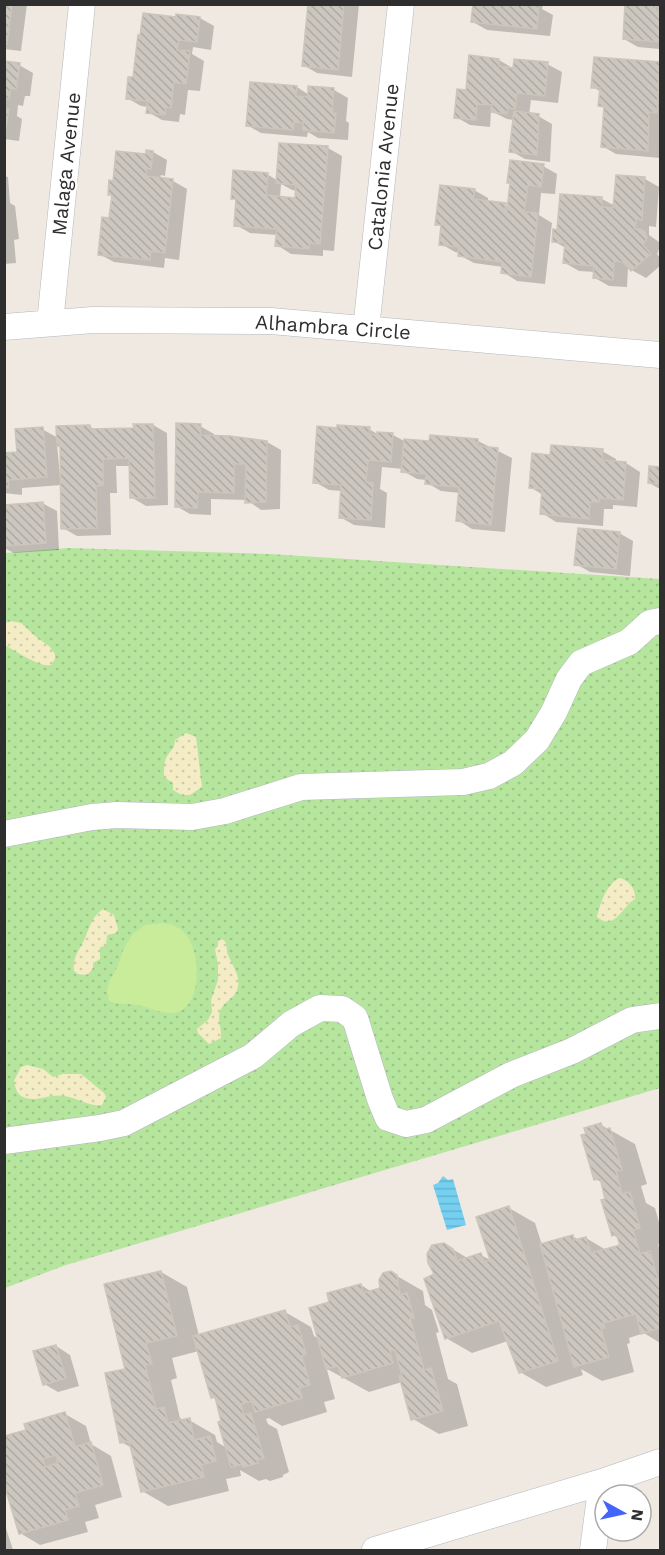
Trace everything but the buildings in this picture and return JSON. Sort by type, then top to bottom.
[{"type":"street","name":"Malaga Avenue","points":[[50,322],[82,4]]},
{"type":"street","name":"Catalonia Avenue","points":[[366,329],[401,4]]},
{"type":"street","name":"Alhambra Circle","points":[[4,327],[50,322],[252,321],[660,355]]},
{"type":"street","points":[[4,834],[92,817],[128,815],[192,817],[225,811],[301,787],[463,782],[489,776],[513,762],[537,740],[554,712],[569,679],[581,663],[629,642],[650,623],[660,621]]},
{"type":"street","points":[[4,1141],[124,1123],[253,1056],[291,1024],[320,1008],[342,1009],[355,1018],[388,1118],[406,1124],[426,1120],[510,1075],[572,1051],[632,1020],[660,1016]]},
{"type":"street","points":[[375,1551],[657,1465]]},
{"type":"street","points":[[593,1551],[602,1482]]},
{"type":"green space","points":[[68,548],[270,554],[660,579],[660,1088],[66,1265],[5,1288],[5,553]]},
{"type":"green space","points":[[163,923],[179,928],[185,933],[195,954],[197,977],[192,999],[186,1007],[173,1013],[109,1001],[107,991],[109,982],[133,934],[145,925]]},
{"type":"sand","points":[[10,621],[21,623],[49,646],[55,654],[51,665],[35,662],[5,645],[5,623]]},
{"type":"sand","points":[[186,733],[196,737],[202,787],[190,795],[182,795],[173,790],[173,783],[164,777],[164,767],[175,740]]},
{"type":"sand","points":[[620,878],[632,886],[635,899],[614,920],[603,921],[597,917],[602,900],[611,884]]},
{"type":"sand","points":[[103,909],[114,915],[118,929],[116,933],[107,935],[106,946],[100,947],[100,959],[93,963],[93,969],[87,975],[78,974],[74,971],[75,958],[96,915]]},
{"type":"sand","points":[[222,939],[237,974],[238,984],[235,994],[220,1011],[221,1038],[209,1044],[197,1029],[208,1020],[212,1012],[211,1000],[218,980],[215,949],[218,941]]},
{"type":"sand","points":[[27,1065],[43,1069],[53,1077],[63,1074],[81,1074],[106,1097],[102,1105],[97,1105],[65,1096],[33,1099],[23,1097],[17,1091],[14,1081],[21,1067]]},
{"type":"water","points":[[443,1176],[448,1180],[453,1179],[466,1225],[447,1230],[433,1185],[438,1183]]}]
